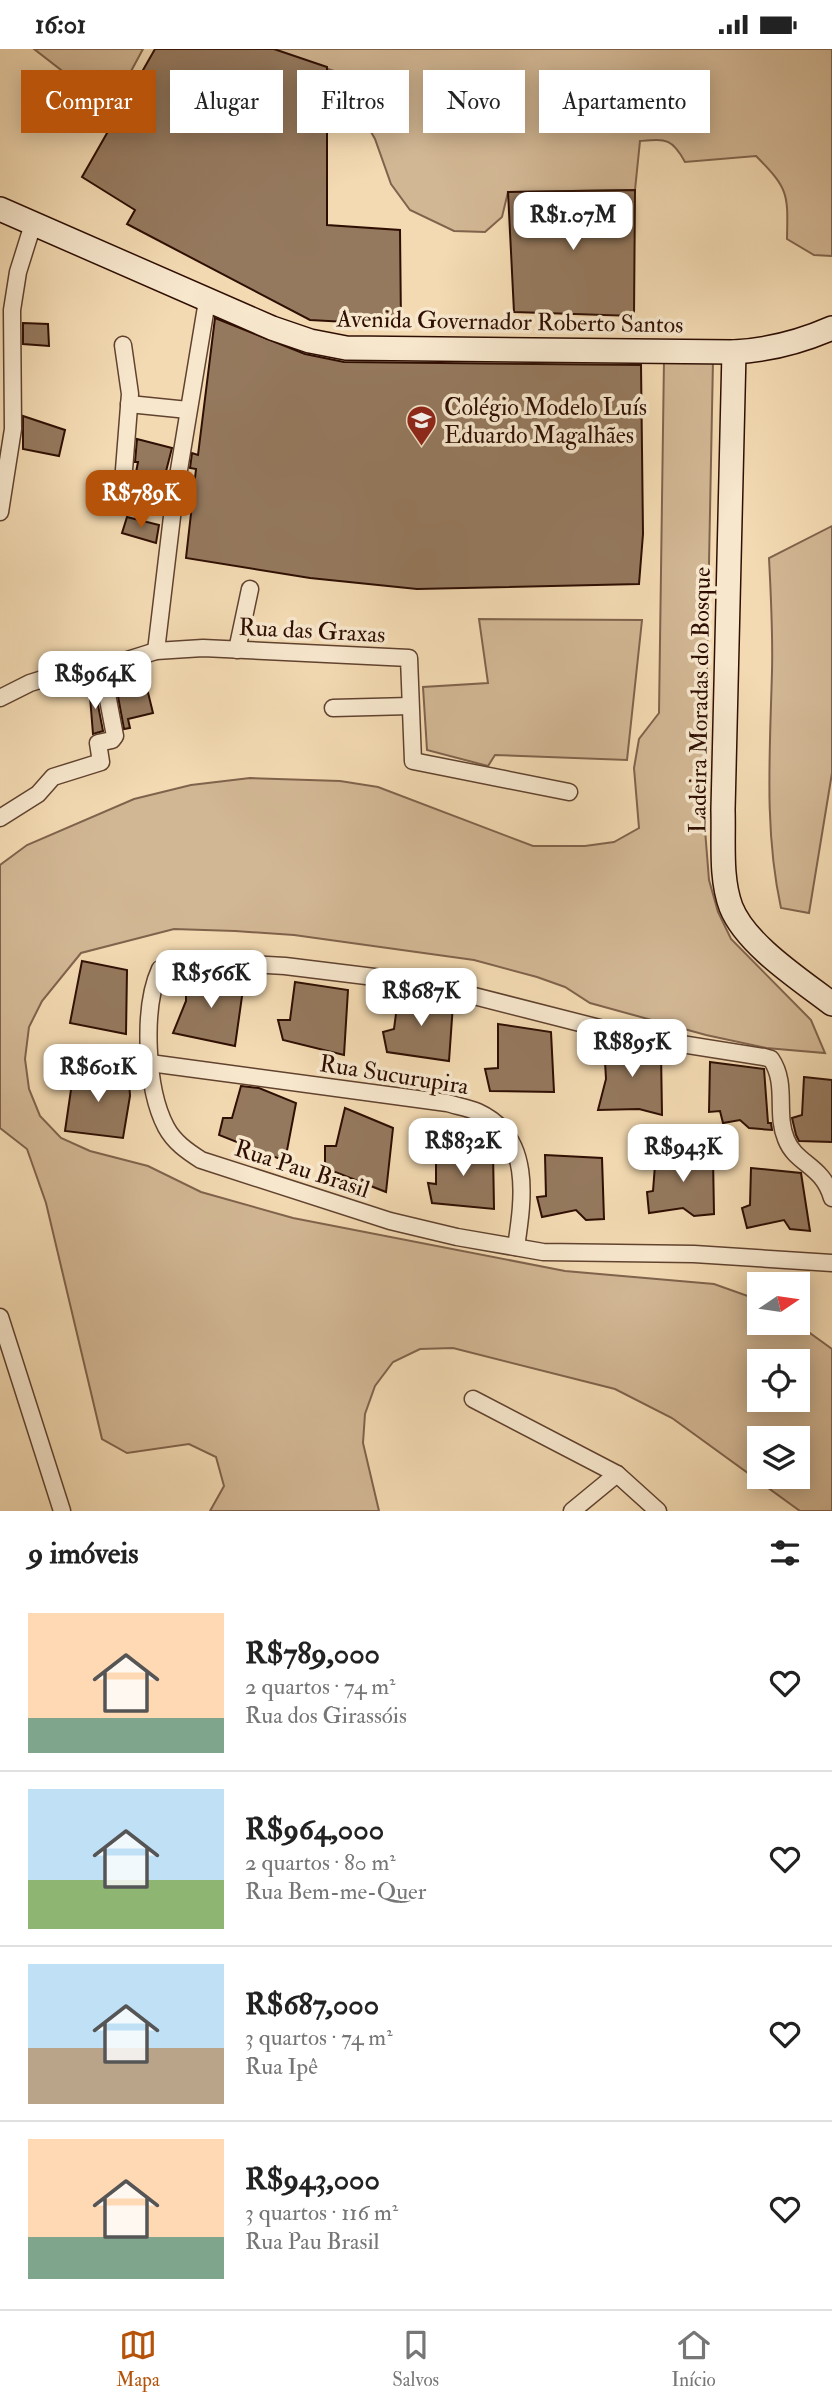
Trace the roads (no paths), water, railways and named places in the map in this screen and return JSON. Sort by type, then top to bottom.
[{"type":"main road","name":"Avenida Governador Roberto Santos","points":[[0,209],[207,301],[310,341],[346,348],[734,352],[764,350],[803,341],[832,328]]},
{"type":"main road","name":"Ladeira Moradas do Bosque","points":[[734,352],[723,810],[725,868],[732,908],[751,935],[775,960],[832,1005]]},
{"type":"street","points":[[0,512],[13,429],[12,310],[19,272],[33,223]]},
{"type":"street","points":[[156,652],[174,501],[207,301]]},
{"type":"street","points":[[123,345],[129,404],[122,495],[174,501]]},
{"type":"street","points":[[129,404],[188,410]]},
{"type":"street","points":[[237,650],[250,589]]},
{"type":"street","name":"Rua das Graxas","points":[[0,698],[30,683],[62,673],[102,668],[156,652],[237,650],[410,658],[413,761],[569,792]]},
{"type":"street","points":[[0,818],[38,794],[53,777],[101,762],[98,743],[112,740],[115,736],[102,668]]},
{"type":"street","points":[[332,708],[410,706]]},
{"type":"street","name":"Rua Pau Brasil","points":[[832,1198],[821,1174],[795,1153],[786,1140],[782,1123],[780,1079],[771,1059],[631,1036],[423,983],[386,978],[194,961],[175,963],[160,969],[153,984],[150,1063],[157,1103],[166,1129],[182,1147],[201,1160],[390,1221],[543,1252],[694,1254],[832,1263]]},
{"type":"street","name":"Rua Sucurupira","points":[[150,1063],[447,1103],[479,1112],[497,1125],[514,1147],[524,1190],[516,1247]]},
{"type":"street","points":[[0,1317],[61,1511]]},
{"type":"street","points":[[474,1399],[617,1473],[658,1511]]},
{"type":"street","points":[[572,1511],[617,1473]]},
{"type":"place","name":"Colégio Modelo Luís Eduardo Magalhães","points":[[421,448]]}]
